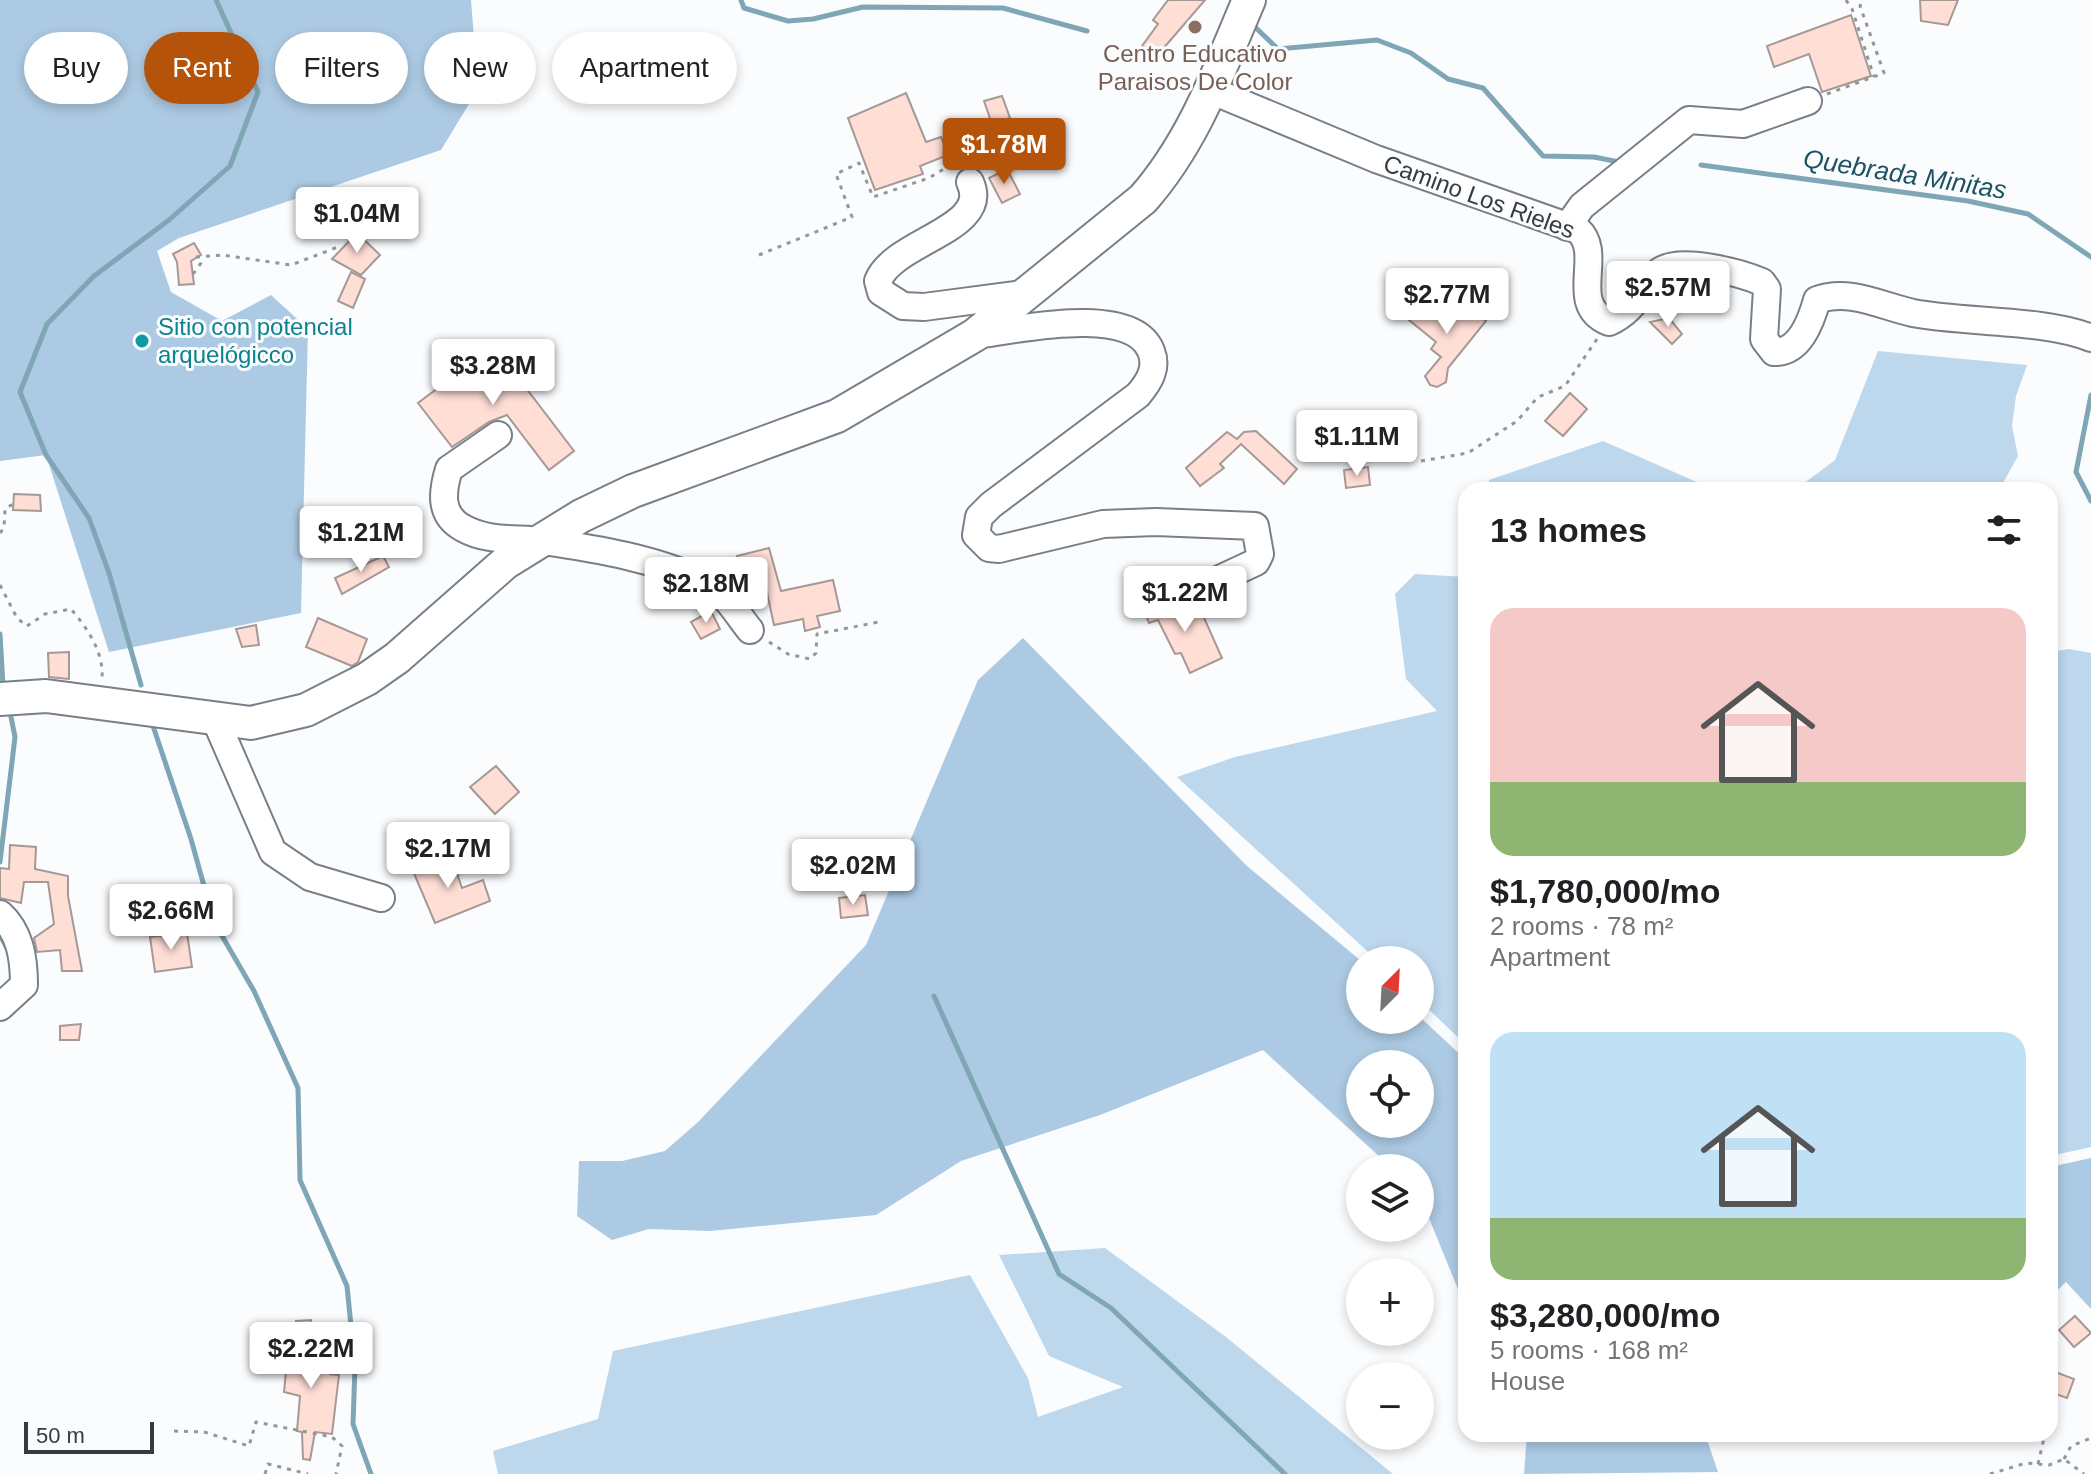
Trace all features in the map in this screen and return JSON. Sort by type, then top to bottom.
[{"type":"main road","points":[[0,699],[46,696],[216,721],[251,723],[306,710],[367,679],[397,658],[477,585],[540,541],[633,491],[837,416],[975,335],[1143,199],[1190,136],[1249,0]]},
{"type":"street","name":"Camino Los Rieles","points":[[1210,90],[1376,159],[1586,236],[1589,305],[1604,320]]},
{"type":"street","points":[[1567,227],[1582,206],[1689,120],[1743,124],[1808,101]]},
{"type":"street","points":[[970,182],[976,195],[973,207],[961,220],[887,263],[878,281],[881,292],[903,306],[924,307],[1030,293]]},
{"type":"street","points":[[1604,320],[1620,317],[1628,311],[1661,270],[1684,264],[1762,282],[1767,289],[1764,339],[1774,352],[1784,352],[1797,344],[1817,300],[1830,295],[1850,296],[1913,313],[2091,338]]},
{"type":"street","points":[[975,335],[1102,322],[1136,332],[1146,341],[1155,363],[1149,382],[1138,395],[991,505],[979,517],[976,535],[989,548],[999,549],[1103,524],[1156,522],[1255,526],[1260,554],[1256,562],[1179,598]]},
{"type":"street","points":[[498,435],[449,469],[442,494],[446,512],[461,527],[487,537],[540,541],[652,562],[713,586],[732,609],[756,622]]},
{"type":"street","points":[[216,721],[230,761],[273,852],[310,877],[381,898]]},
{"type":"street","points":[[0,914],[14,926],[24,967],[24,985],[0,1007]]},
{"type":"path","points":[[1846,0],[1852,9],[1874,77]]},
{"type":"path","points":[[1808,101],[1884,73],[1860,6],[1863,0]]},
{"type":"path","points":[[759,255],[852,217],[836,174],[859,163],[873,197],[929,178],[957,161],[970,182]]},
{"type":"path","points":[[196,257],[204,259],[222,255],[291,265],[338,247]]},
{"type":"path","points":[[193,274],[204,259]]},
{"type":"path","points":[[1421,461],[1468,453],[1517,421],[1538,397],[1565,386],[1593,349],[1604,320]]},
{"type":"path","points":[[0,533],[4,528],[5,509],[13,504]]},
{"type":"path","points":[[0,585],[17,618],[27,626],[45,614],[71,609],[87,629],[103,666],[100,702]]},
{"type":"path","points":[[756,622],[788,654],[810,659],[816,653],[817,634],[879,622]]},
{"type":"path","points":[[174,1431],[204,1432],[249,1446],[256,1422],[332,1437],[342,1446],[336,1474]]},
{"type":"path","points":[[1990,1474],[2026,1463],[2049,1465],[2064,1459],[2071,1446],[2091,1438]]},
{"type":"path","points":[[2038,1464],[2043,1442]]},
{"type":"path","points":[[2064,1459],[2084,1474]]},
{"type":"path","points":[[265,1474],[268,1464],[308,1474]]},
{"type":"shaded area","points":[[0,0],[471,0],[474,32],[424,32],[424,104],[469,104],[441,150],[179,238],[157,251],[171,292],[222,321],[271,295],[308,329],[301,613],[109,652],[46,455],[0,461]]},
{"type":"shaded area","points":[[1878,351],[2027,365],[2016,396],[2012,426],[2018,456],[2004,482],[1806,482],[1835,460]]},
{"type":"shaded area","points":[[1603,441],[1697,482],[1489,482]]},
{"type":"shaded area","points":[[1415,574],[1458,577],[1458,1037],[1434,1014],[1434,946],[1362,946],[1177,777],[1235,757],[1437,711],[1406,679],[1395,594]]},
{"type":"shaded area","points":[[1023,638],[1247,866],[1346,948],[1346,1034],[1434,1034],[1434,1030],[1458,1052],[1458,1289],[1434,1230],[1434,1154],[1377,1154],[1359,1138],[1434,1138],[1434,1050],[1346,1050],[1346,1126],[1263,1050],[1100,1115],[961,1161],[876,1215],[710,1231],[649,1229],[612,1240],[577,1216],[579,1161],[622,1161],[665,1151],[698,1122],[866,945],[978,680]]},
{"type":"shaded area","points":[[2069,649],[2091,653],[2091,1147],[2058,1154],[2058,651]]},
{"type":"shaded area","points":[[2091,1158],[2091,1309],[2066,1282],[2058,1290],[2058,1165]]},
{"type":"shaded area","points":[[1105,1248],[1226,1337],[1346,1435],[1346,1450],[1364,1450],[1393,1474],[498,1474],[493,1451],[598,1419],[613,1351],[970,1275],[1028,1378],[1038,1417],[1123,1387],[1049,1356],[999,1255]]},
{"type":"shaded area","points":[[1526,1442],[1708,1442],[1718,1472],[1524,1474]]},
{"type":"building","points":[[1168,0],[1205,0],[1156,57],[1142,46],[1158,24],[1153,20]]},
{"type":"building","points":[[1920,0],[1958,0],[1948,25],[1921,21]]},
{"type":"building","points":[[1851,15],[1871,76],[1822,92],[1809,54],[1774,67],[1767,46]]},
{"type":"building","points":[[906,93],[926,142],[941,137],[948,155],[920,166],[923,174],[875,190],[848,118]]},
{"type":"building","points":[[1002,96],[1010,118],[992,124],[984,101]]},
{"type":"building","points":[[1007,169],[1020,194],[1002,203],[989,178]]},
{"type":"building","points":[[357,233],[380,255],[361,275],[332,259]]},
{"type":"building","points":[[194,243],[201,255],[191,261],[194,284],[179,285],[177,262],[173,254]]},
{"type":"building","points":[[1462,269],[1470,269],[1475,278],[1473,285],[1462,287],[1457,282],[1457,274]]},
{"type":"building","points":[[351,272],[365,279],[353,308],[338,301]]},
{"type":"building","points":[[1424,302],[1447,320],[1462,302],[1486,321],[1448,368],[1446,382],[1437,387],[1430,385],[1425,376],[1441,357],[1431,349],[1436,342],[1409,320]]},
{"type":"building","points":[[1669,318],[1682,334],[1672,344],[1650,322]]},
{"type":"building","points":[[494,346],[574,451],[549,470],[507,415],[489,422],[452,447],[418,403]]},
{"type":"building","points":[[1570,393],[1587,409],[1563,436],[1545,421]]},
{"type":"building","points":[[1256,431],[1297,469],[1284,484],[1241,444],[1220,464],[1224,468],[1200,486],[1186,468],[1227,432],[1237,439],[1244,432]]},
{"type":"building","points":[[1368,467],[1370,485],[1346,488],[1344,470]]},
{"type":"building","points":[[14,494],[40,495],[41,511],[13,510]]},
{"type":"building","points":[[769,548],[781,591],[833,580],[840,611],[817,616],[820,627],[805,631],[803,619],[774,625],[764,579],[748,583],[737,556]]},
{"type":"building","points":[[383,556],[389,567],[342,594],[335,578]]},
{"type":"building","points":[[1164,595],[1164,604],[1171,611],[1183,613],[1185,617],[1201,611],[1222,658],[1190,673],[1181,653],[1175,654],[1158,620],[1149,623],[1141,603]]},
{"type":"building","points":[[711,611],[720,629],[701,639],[691,622]]},
{"type":"building","points":[[318,618],[367,639],[358,662],[352,666],[306,647]]},
{"type":"building","points":[[256,625],[259,645],[242,647],[236,629]]},
{"type":"building","points":[[69,652],[69,679],[49,677],[48,653]]},
{"type":"building","points":[[496,766],[519,792],[495,814],[470,787]]},
{"type":"building","points":[[10,845],[36,847],[35,869],[68,876],[68,896],[82,971],[62,971],[60,950],[37,952],[34,938],[54,924],[48,882],[24,882],[21,903],[0,898],[0,868],[9,869]]},
{"type":"building","points":[[451,856],[462,888],[483,880],[490,901],[435,923],[413,871]]},
{"type":"building","points":[[865,895],[868,915],[841,918],[839,898]]},
{"type":"building","points":[[187,933],[192,967],[155,972],[150,937]]},
{"type":"building","points":[[81,1024],[79,1040],[60,1040],[60,1026]]},
{"type":"building","points":[[2075,1316],[2091,1333],[2074,1347],[2059,1330]]},
{"type":"building","points":[[311,1320],[313,1365],[331,1366],[330,1374],[339,1375],[332,1434],[315,1432],[310,1460],[303,1459],[302,1432],[297,1431],[300,1396],[284,1392],[287,1361],[298,1363],[296,1321]]},
{"type":"building","points":[[2058,1373],[2074,1379],[2067,1398],[2058,1395]]},
{"type":"waterway","points":[[141,685],[109,573],[89,518],[46,455],[20,392],[47,324],[94,276],[169,220],[230,166],[258,92],[216,0]]},
{"type":"waterway","name":"Quebrada Minitas","points":[[741,0],[744,8],[788,21],[813,19],[863,7],[1003,8],[1087,31]]},
{"type":"waterway","name":"Quebrada Minitas","points":[[1256,28],[1278,49],[1377,40],[1411,53],[1448,79],[1483,88],[1543,156],[1594,157],[1619,162]]},
{"type":"waterway","name":"Quebrada Minitas","points":[[1701,165],[1968,201],[2028,214],[2091,257]]},
{"type":"waterway","name":"Quebrada Minitas","points":[[2091,395],[2076,472],[2091,501]]},
{"type":"waterway","points":[[0,634],[3,686]]},
{"type":"waterway","points":[[0,862],[15,737],[11,717]]},
{"type":"waterway","points":[[152,723],[191,839],[214,922],[254,991],[298,1088],[300,1180],[347,1286],[355,1366],[353,1424],[371,1474]]},
{"type":"waterway","points":[[0,935],[7,948]]},
{"type":"waterway","points":[[934,996],[1059,1274],[1111,1308],[1285,1474]]},
{"type":"place","name":"Centro Educativo Paraisos De Color","points":[[1195,27]]},
{"type":"place","name":"Sitio con potencial arquelógicco","points":[[142,341]]}]
